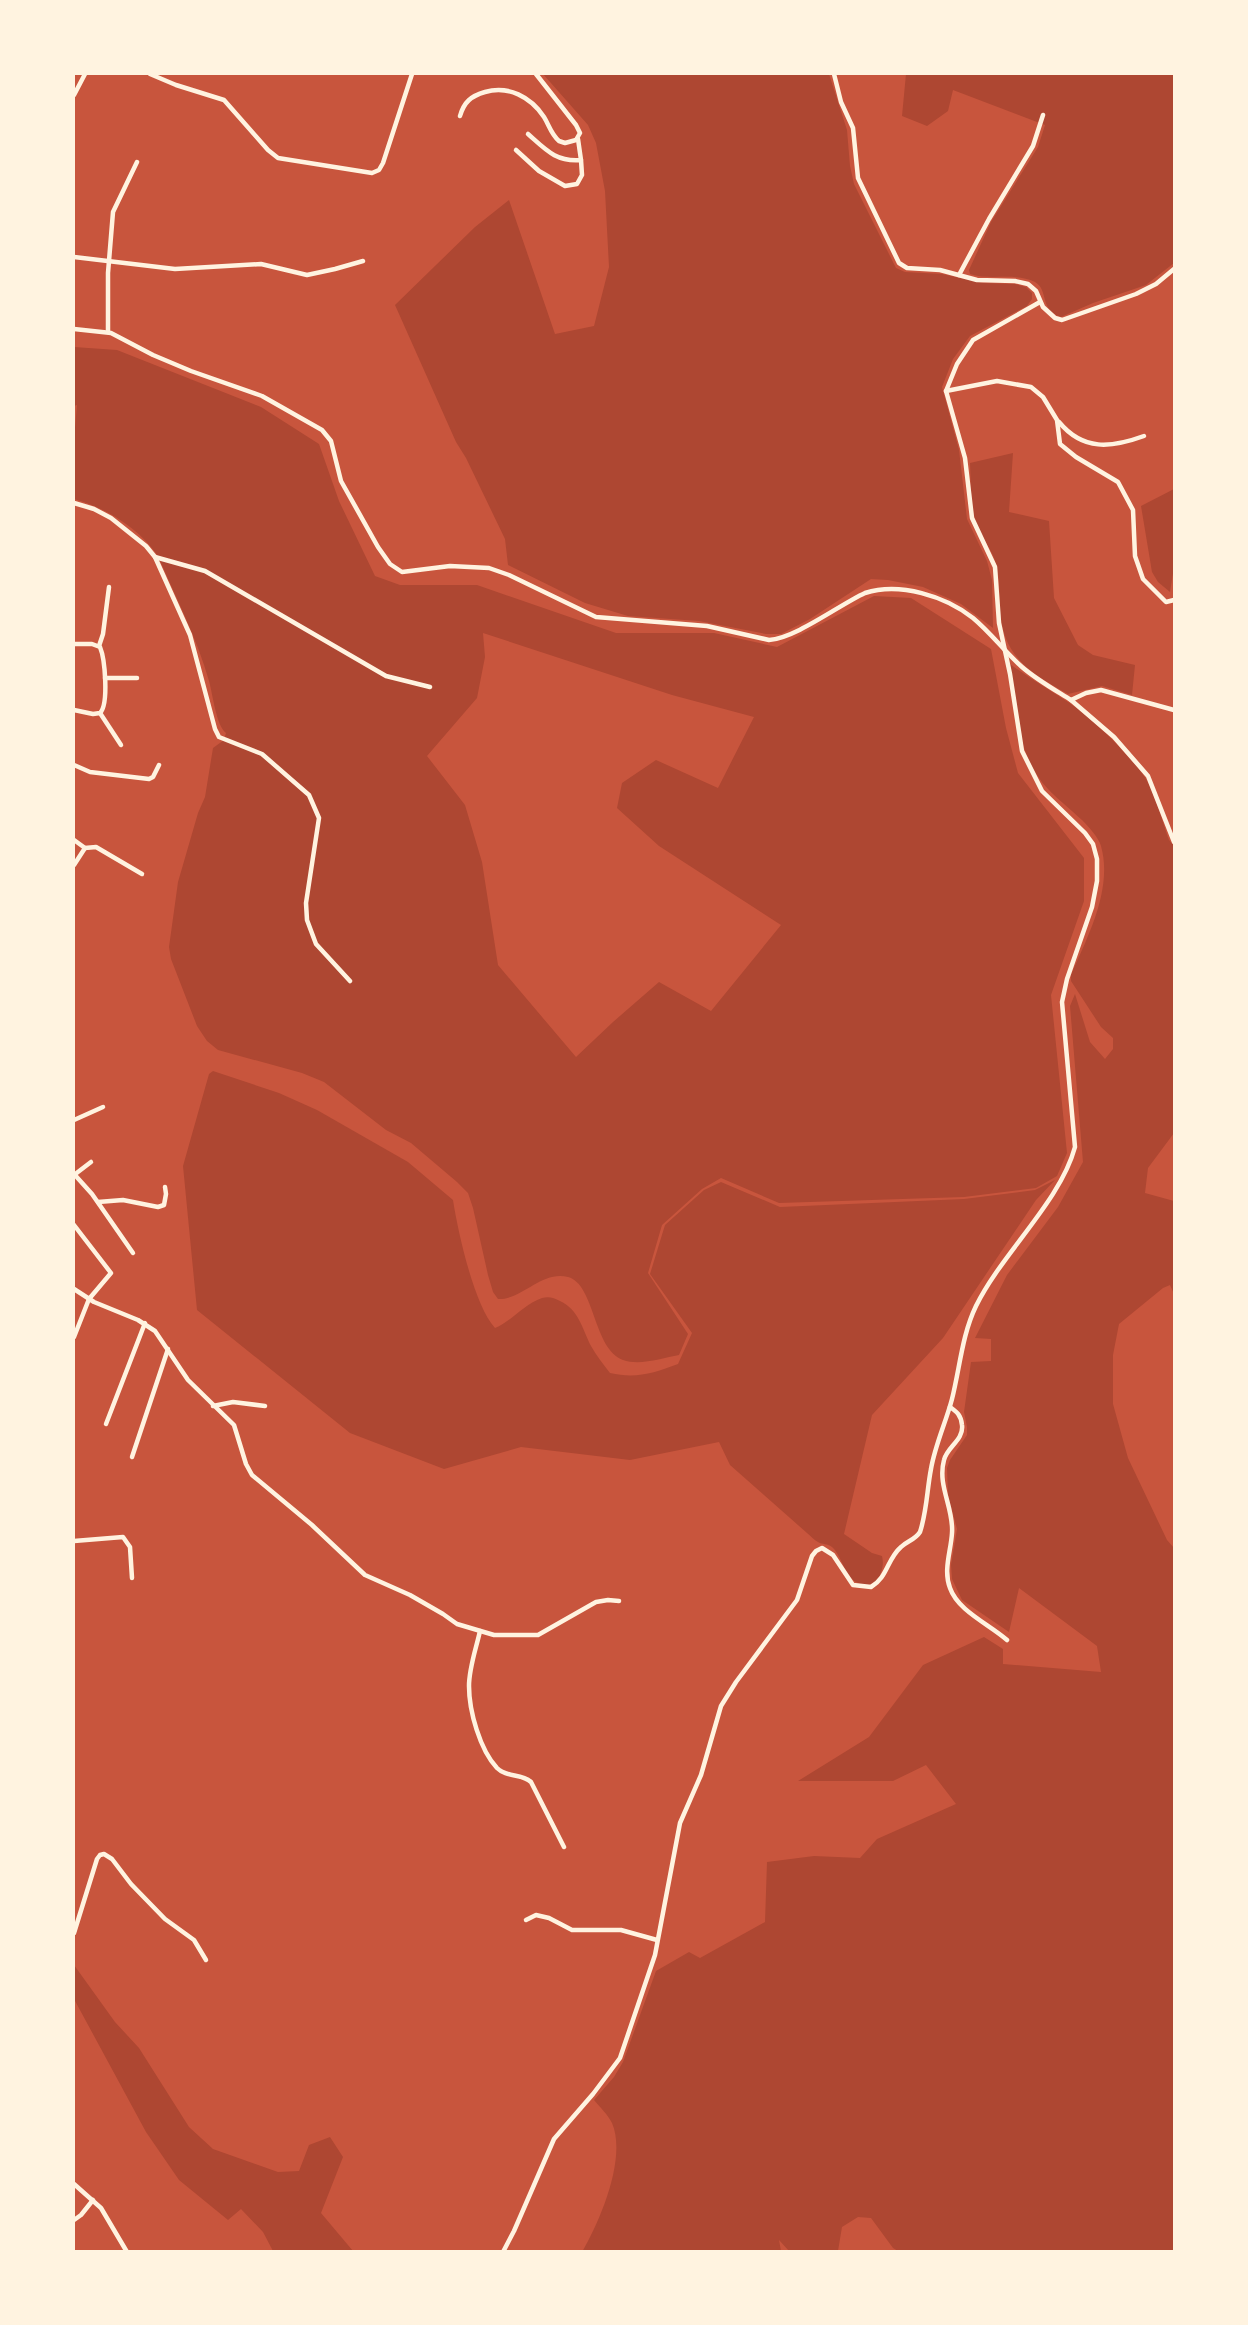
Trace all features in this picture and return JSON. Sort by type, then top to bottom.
[{"type":"street","points":[[74,95],[85,74]]},
{"type":"street","points":[[150,74],[224,100],[268,150],[278,158],[372,173],[377,172],[383,163],[412,74]]},
{"type":"street","points":[[516,150],[539,171],[565,186],[577,184],[582,175],[579,131],[573,119],[536,74]]},
{"type":"street","points":[[834,74],[853,129],[858,178],[897,260],[907,268],[933,269],[977,280],[1025,283],[1035,289],[1040,302],[1050,314],[1060,320],[1136,294],[1156,284],[1174,269]]},
{"type":"street","points":[[460,116],[465,102],[474,96],[491,90],[506,90],[536,107],[559,141],[569,143],[578,139]]},
{"type":"street","points":[[959,275],[989,219],[1033,146],[1043,115]]},
{"type":"street","points":[[528,134],[550,153],[561,159],[581,160]]},
{"type":"street","points":[[108,332],[108,260],[114,206],[137,162]]},
{"type":"street","points":[[74,257],[175,268],[261,264],[304,275],[335,270],[363,261]]},
{"type":"street","points":[[503,2252],[518,2224],[550,2145],[620,2058],[655,1955],[680,1823],[701,1775],[721,1706],[797,1600],[810,1559],[816,1551],[822,1548],[828,1550],[837,1559],[853,1585],[867,1588],[883,1578],[900,1548],[917,1536],[923,1522],[932,1461],[950,1407],[965,1333],[976,1306],[1002,1263],[1046,1203],[1072,1158],[1075,1136],[1062,1002],[1066,979],[1092,907],[1097,859],[1093,844],[1076,821],[1042,790],[1026,761],[1020,742],[1010,674],[997,611],[995,567],[972,518],[965,458],[946,391],[957,364],[973,340],[983,332],[1022,314],[1040,302]]},
{"type":"street","points":[[74,329],[108,332],[192,370],[254,392],[322,430],[331,441],[341,481],[378,547],[390,564],[402,572],[450,566],[489,568],[596,617],[708,626],[769,640],[790,634],[865,593],[877,590],[900,590],[927,595],[954,607],[972,617],[1029,673],[1071,700],[1114,737],[1148,776],[1174,842]]},
{"type":"street","points":[[946,391],[989,382],[1005,381],[1024,385],[1039,392],[1057,420],[1072,436],[1088,444],[1109,444],[1144,436]]},
{"type":"street","points":[[1057,420],[1060,444],[1118,482],[1133,510],[1136,556],[1143,579],[1166,602],[1174,600]]},
{"type":"street","points":[[74,503],[94,509],[111,518],[146,546],[155,557],[190,635],[215,729],[219,736],[262,754],[309,795],[319,818],[306,903],[307,920],[316,944],[350,981]]},
{"type":"street","points":[[155,557],[205,571],[386,676],[430,687]]},
{"type":"street","points":[[100,713],[104,706],[105,678],[104,658],[99,646],[103,634],[109,587]]},
{"type":"street","points":[[74,644],[99,646]]},
{"type":"street","points":[[105,678],[137,678]]},
{"type":"street","points":[[1071,700],[1086,693],[1101,690],[1174,710]]},
{"type":"street","points":[[74,710],[100,713]]},
{"type":"street","points":[[100,713],[121,745]]},
{"type":"street","points":[[74,765],[90,772],[150,780],[159,765]]},
{"type":"street","points":[[74,840],[85,848],[96,847],[142,874]]},
{"type":"street","points":[[74,865],[85,848]]},
{"type":"street","points":[[74,1120],[103,1107]]},
{"type":"street","points":[[91,1162],[74,1175],[98,1203],[133,1253]]},
{"type":"street","points":[[98,1203],[123,1200],[158,1207],[164,1205],[165,1187]]},
{"type":"street","points":[[74,1225],[111,1273],[89,1299],[74,1337]]},
{"type":"street","points":[[74,1289],[89,1299],[145,1323],[155,1331],[184,1374],[236,1428],[246,1464],[252,1475],[312,1525],[371,1579],[410,1595],[457,1624],[506,1636],[538,1635],[596,1602],[619,1601]]},
{"type":"street","points":[[105,1424],[145,1323]]},
{"type":"street","points":[[132,1457],[168,1348]]},
{"type":"street","points":[[213,1406],[233,1402],[265,1406]]},
{"type":"street","points":[[950,1407],[960,1416],[963,1426],[956,1443],[945,1458],[942,1476],[952,1522],[947,1563],[950,1589],[966,1609],[1007,1640]]},
{"type":"street","points":[[74,1541],[123,1537],[130,1547],[132,1578]]},
{"type":"street","points":[[480,1631],[469,1687],[479,1739],[499,1770],[531,1782],[564,1847]]},
{"type":"street","points":[[74,1933],[97,1859],[100,1855],[106,1855],[165,1919],[194,1940],[206,1960]]},
{"type":"street","points":[[526,1920],[536,1915],[549,1918],[572,1930],[621,1930],[657,1940]]},
{"type":"street","points":[[74,2184],[105,2214],[127,2252]]},
{"type":"street","points":[[74,2220],[81,2216],[93,2200]]},
{"type":"shaded area","points":[[543,74],[829,74],[847,130],[854,184],[896,268],[905,272],[942,274],[983,283],[1015,284],[1026,287],[1032,293],[1032,299],[1027,306],[970,336],[953,359],[942,387],[959,450],[967,519],[987,561],[992,580],[993,628],[961,604],[923,587],[871,579],[810,619],[781,634],[766,634],[699,621],[628,616],[585,603],[508,565],[505,539],[456,442],[395,305],[475,227],[509,200],[555,334],[594,326],[609,267],[605,191],[596,143],[588,125]]},
{"type":"shaded area","points":[[906,74],[1174,74],[1174,263],[1146,285],[1093,303],[1061,317],[1050,310],[1042,290],[1035,282],[1019,278],[970,274],[969,270],[991,222],[1038,147],[1045,125],[953,90],[948,111],[927,126],[902,116]]},
{"type":"shaded area","points":[[74,347],[117,350],[261,407],[319,444],[339,501],[375,576],[400,585],[477,585],[616,633],[714,633],[777,647],[874,596],[911,598],[991,649],[1006,728],[1018,773],[1084,858],[1084,901],[1051,995],[1067,1153],[1057,1176],[1036,1188],[964,1197],[779,1203],[721,1178],[702,1189],[662,1225],[648,1273],[688,1334],[679,1355],[651,1361],[630,1362],[613,1354],[600,1331],[584,1291],[577,1282],[568,1277],[549,1278],[515,1295],[498,1299],[493,1292],[488,1275],[468,1193],[457,1182],[411,1143],[386,1130],[324,1082],[302,1073],[218,1050],[207,1041],[197,1026],[171,959],[169,947],[178,882],[198,813],[205,797],[213,748],[224,740],[226,733],[217,717],[209,681],[198,649],[158,556],[132,528],[121,520],[74,499],[74,439],[77,405],[74,406]],"holes":[[[483,633],[672,695],[754,717],[718,788],[656,760],[622,783],[617,808],[659,846],[781,925],[711,1011],[659,982],[576,1057],[498,965],[482,862],[465,805],[427,756],[477,698],[485,657]]]},
{"type":"shaded area","points":[[1013,453],[1009,512],[1049,521],[1054,598],[1078,645],[1093,655],[1135,665],[1132,695],[1102,686],[1068,694],[1030,670],[1020,661],[1006,640],[1002,626],[996,564],[974,516],[970,463]]},
{"type":"shaded area","points":[[1174,489],[1174,567],[1170,592],[1158,582],[1152,572],[1141,506]]},
{"type":"shaded area","points":[[1010,664],[1078,709],[1119,746],[1148,782],[1169,840],[1174,846],[1174,1133],[1148,1168],[1145,1193],[1174,1201],[1174,1294],[1170,1285],[1163,1288],[1119,1324],[1113,1355],[1113,1404],[1128,1458],[1167,1540],[1174,1548],[1174,2251],[898,2251],[893,2248],[871,2218],[858,2217],[842,2227],[838,2251],[789,2251],[779,2240],[781,2251],[582,2252],[603,2207],[614,2171],[616,2154],[616,2137],[612,2123],[594,2100],[614,2077],[623,2062],[656,1971],[689,1952],[700,1958],[765,1922],[767,1862],[814,1856],[860,1858],[877,1839],[956,1804],[926,1765],[893,1781],[798,1781],[869,1737],[923,1665],[984,1637],[1003,1649],[1003,1664],[1101,1672],[1097,1646],[1019,1588],[1009,1632],[962,1600],[952,1579],[951,1565],[957,1529],[948,1495],[947,1468],[967,1435],[964,1412],[971,1362],[991,1361],[991,1339],[975,1338],[1007,1275],[1058,1207],[1083,1162],[1070,1006],[1075,994],[1090,1042],[1105,1059],[1113,1049],[1113,1038],[1101,1027],[1071,981],[1071,975],[1097,912],[1101,895],[1104,862],[1101,846],[1087,825],[1040,780],[1028,759],[1023,745]]},
{"type":"shaded area","points":[[213,1071],[279,1093],[317,1110],[408,1162],[453,1200],[474,1286],[487,1317],[495,1328],[542,1298],[556,1299],[572,1309],[593,1349],[610,1373],[619,1375],[645,1374],[678,1364],[692,1333],[650,1274],[665,1225],[704,1190],[721,1182],[780,1207],[964,1199],[1035,1190],[1055,1180],[1036,1200],[943,1338],[872,1415],[844,1534],[872,1553],[882,1556],[881,1574],[878,1579],[869,1585],[863,1585],[852,1579],[832,1547],[815,1540],[730,1465],[719,1442],[630,1460],[521,1447],[444,1469],[350,1433],[197,1310],[183,1166],[209,1074]]},
{"type":"shaded area","points":[[74,1965],[115,2022],[139,2048],[189,2127],[213,2149],[278,2172],[299,2171],[309,2145],[330,2137],[343,2157],[321,2213],[353,2251],[273,2251],[263,2232],[241,2209],[228,2220],[179,2180],[146,2132],[74,1999]]}]
